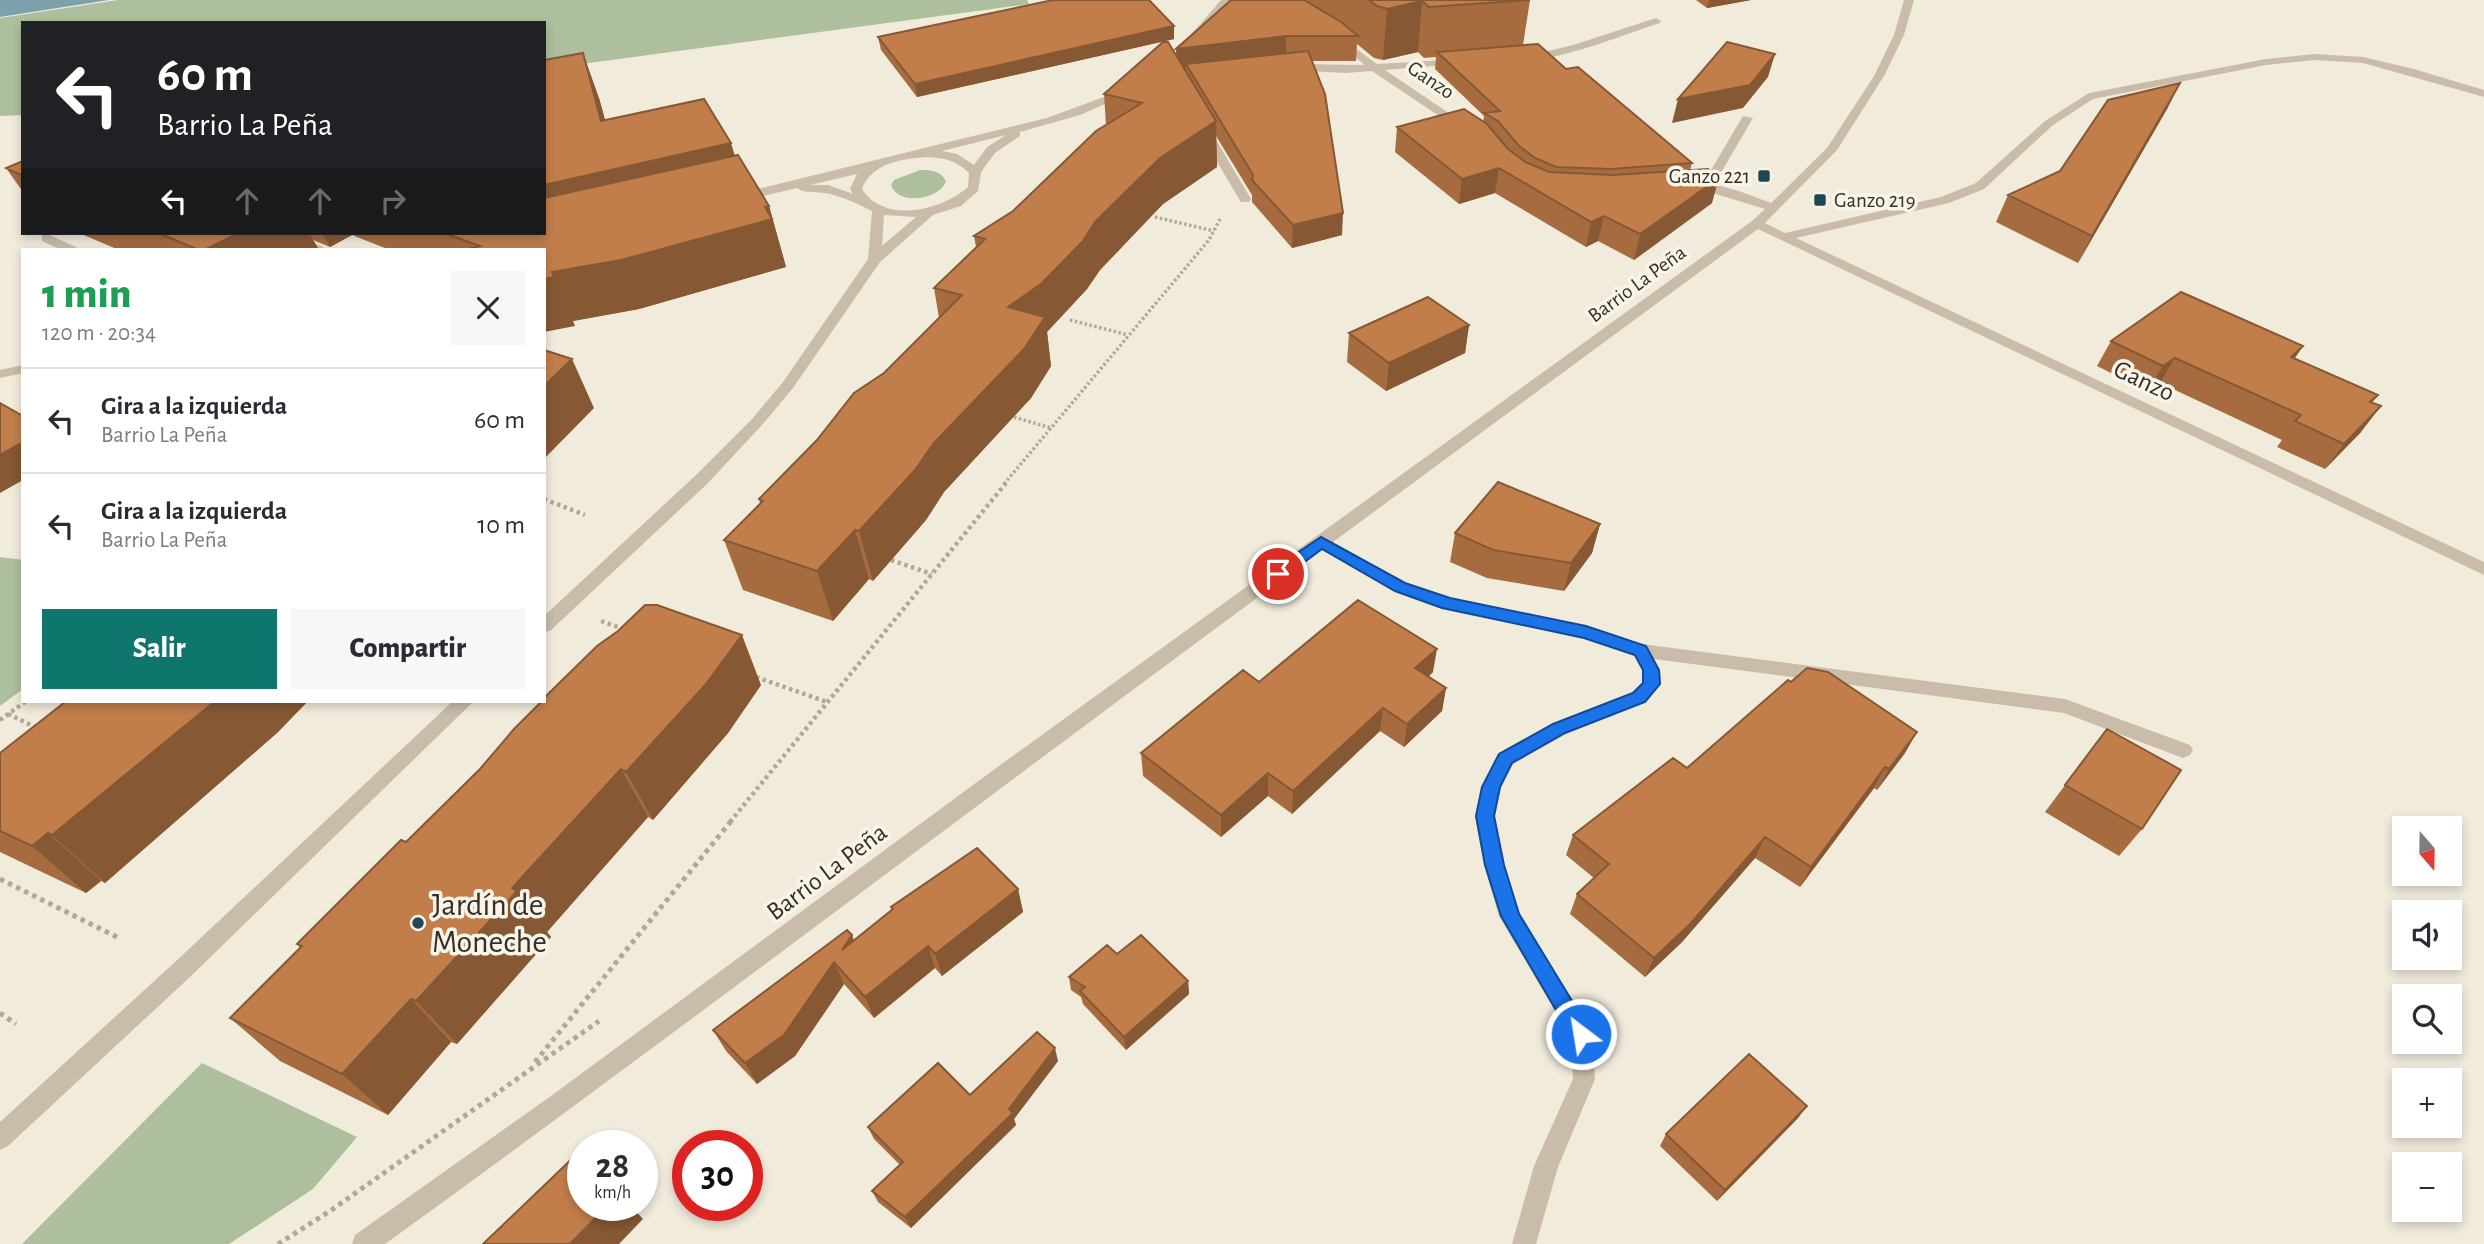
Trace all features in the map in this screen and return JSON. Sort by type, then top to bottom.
[{"type":"street","points":[[1184,51],[1226,0]]},
{"type":"street","name":"Barrio La Peña","points":[[364,1244],[559,1104],[988,785],[1757,224],[1831,150],[1879,76],[1899,35],[1908,3]]},
{"type":"street","points":[[1513,57],[1549,55],[1656,21]]},
{"type":"street","name":"Ganzo","points":[[1325,30],[1375,68],[1478,137]]},
{"type":"street","points":[[1783,237],[1945,200],[1980,186],[2049,124],[2089,96],[2254,64],[2314,57],[2375,63],[2484,94]]},
{"type":"street","name":"Ganzo","points":[[1375,68],[1476,60]]},
{"type":"street","points":[[1275,68],[1375,68]]},
{"type":"street","points":[[719,202],[1024,128],[1082,110],[1140,84]]},
{"type":"street","points":[[1196,116],[1245,199]]},
{"type":"street","points":[[1707,187],[1747,118]]},
{"type":"street","points":[[782,187],[828,189],[862,201],[878,210],[902,214],[929,212],[957,203],[974,188],[975,172],[991,150],[1024,128]]},
{"type":"street","points":[[914,154],[936,154],[961,160],[975,172]]},
{"type":"street","points":[[862,201],[856,189],[862,175],[874,166]]},
{"type":"street","points":[[1682,189],[1707,187],[1773,207]]},
{"type":"street","points":[[875,258],[878,210]]},
{"type":"street","points":[[546,624],[701,480],[758,422],[788,385],[875,258],[929,212]]},
{"type":"street","name":"Ganzo","points":[[1757,224],[2484,569]]},
{"type":"street","points":[[287,235],[317,248]]},
{"type":"street","points":[[47,238],[67,248]]},
{"type":"street","points":[[0,374],[21,369]]},
{"type":"street","points":[[1321,542],[1400,587],[1436,600],[1586,632],[1641,651],[2065,706],[2183,750]]},
{"type":"street","points":[[1524,1244],[1546,1166],[1584,1079],[1581,1034],[1510,916],[1494,865],[1485,816],[1491,787],[1506,759],[1559,729],[1639,697],[1651,684],[1651,670],[1641,651]]},
{"type":"street","points":[[0,1138],[182,970],[463,703]]},
{"type":"path","points":[[559,1104],[530,1068],[1214,231],[1225,211]]},
{"type":"path","points":[[1155,217],[1214,231]]},
{"type":"path","points":[[1070,320],[1129,335]]},
{"type":"path","points":[[1014,417],[1051,428]]},
{"type":"path","points":[[546,500],[585,515]]},
{"type":"path","points":[[891,560],[932,574]]},
{"type":"path","points":[[563,608],[639,635]]},
{"type":"path","points":[[752,675],[827,702]]},
{"type":"path","points":[[0,720],[24,703]]},
{"type":"path","points":[[8,715],[45,732]]},
{"type":"path","points":[[0,879],[117,937]]},
{"type":"path","points":[[0,1013],[16,1024]]},
{"type":"green space","points":[[118,0],[1027,0],[1029,4],[546,69],[546,21],[21,21],[21,115],[0,116],[0,18]]},
{"type":"green space","points":[[920,170],[939,173],[946,182],[935,193],[918,198],[901,196],[895,192],[891,185],[894,180]]},
{"type":"green space","points":[[0,557],[21,560],[21,690],[0,706]]},
{"type":"green space","points":[[202,1063],[357,1137],[313,1189],[229,1244],[22,1244]]},
{"type":"water","points":[[0,0],[109,0],[0,17]]},
{"type":"building","points":[[1053,0],[1149,0],[1174,26],[915,84],[878,37]]},
{"type":"building","points":[[1231,0],[1304,0],[1341,22],[1358,36],[1286,36],[1176,49]]},
{"type":"building","points":[[1369,0],[1530,0],[1429,7],[1422,1],[1387,9]]},
{"type":"building","points":[[1163,42],[1168,42],[1216,121],[1160,158],[1095,222],[1083,241],[1042,283],[1008,307],[1045,317],[1024,349],[934,443],[915,470],[859,531],[855,530],[817,571],[724,540],[763,501],[759,499],[817,440],[854,393],[884,373],[962,295],[934,288],[985,239],[974,236],[1013,211],[1096,131],[1142,103],[1104,94]]},
{"type":"building","points":[[1727,42],[1775,54],[1750,85],[1678,99]]},
{"type":"building","points":[[1538,44],[1566,69],[1578,67],[1692,163],[1611,169],[1556,167],[1535,158],[1519,146],[1498,121],[1484,113],[1500,111],[1437,52]]},
{"type":"building","points":[[1308,51],[1325,94],[1343,213],[1293,225],[1252,180],[1253,175],[1186,64]]},
{"type":"building","points":[[583,53],[601,121],[704,99],[731,143],[546,185],[546,60]]},
{"type":"building","points":[[2180,83],[2092,236],[2008,195],[2060,171],[2108,100]]},
{"type":"building","points":[[1464,109],[1487,124],[1508,149],[1525,162],[1549,172],[1613,175],[1708,169],[1719,178],[1640,234],[1604,216],[1591,222],[1499,168],[1462,179],[1397,127]]},
{"type":"building","points":[[738,155],[769,206],[765,207],[772,219],[621,260],[552,272],[554,277],[546,279],[546,248],[472,248],[480,246],[450,235],[546,235],[546,198]]},
{"type":"building","points":[[21,162],[21,175],[6,168]]},
{"type":"building","points":[[163,235],[235,235],[208,248],[194,248]]},
{"type":"building","points":[[2181,292],[2303,346],[2291,357],[2378,395],[2370,402],[2381,406],[2344,444],[2295,421],[2301,415],[2175,358],[2163,366],[2111,341]]},
{"type":"building","points":[[1428,297],[1469,325],[1389,363],[1349,333]]},
{"type":"building","points":[[546,351],[572,359],[546,384]]},
{"type":"building","points":[[0,403],[21,415],[21,443],[0,455]]},
{"type":"building","points":[[1498,482],[1600,524],[1571,563],[1493,550],[1455,533]]},
{"type":"building","points":[[1358,600],[1437,649],[1415,668],[1446,688],[1407,724],[1383,708],[1293,791],[1268,773],[1221,815],[1141,753],[1243,670],[1259,682]]},
{"type":"building","points":[[645,605],[657,605],[742,635],[706,684],[626,772],[621,769],[512,888],[517,891],[416,1001],[411,999],[342,1074],[230,1018],[302,946],[297,944],[401,840],[406,842],[480,769],[540,703],[546,703],[546,696],[597,646],[618,631]]},
{"type":"building","points":[[1807,668],[1828,672],[1917,732],[1889,769],[1885,767],[1811,867],[1765,837],[1691,923],[1654,958],[1577,894],[1609,864],[1573,835],[1673,758],[1687,768],[1788,680],[1791,682]]},
{"type":"building","points":[[64,703],[213,703],[52,835],[48,833],[32,846],[0,831],[0,753]]},
{"type":"building","points":[[2107,729],[2181,770],[2142,829],[2065,785]]},
{"type":"building","points":[[977,848],[1018,889],[935,954],[928,946],[865,997],[834,962],[784,1035],[745,1063],[713,1030],[847,930],[852,935],[842,950],[893,909],[891,907]]},
{"type":"building","points":[[1141,935],[1188,981],[1124,1037],[1080,991],[1085,987],[1069,977],[1107,945],[1117,954]]},
{"type":"building","points":[[1037,1032],[1055,1048],[1009,1109],[1013,1113],[905,1217],[872,1191],[903,1162],[868,1127],[938,1063],[970,1095]]},
{"type":"building","points":[[1749,1054],[1807,1106],[1725,1190],[1666,1134]]},
{"type":"building","points":[[567,1164],[567,1221],[592,1221],[570,1244],[483,1244]]},
{"type":"place","name":"Ganzo 221","points":[[1764,176]]},
{"type":"place","name":"Ganzo 219","points":[[1820,200]]},
{"type":"place","name":"Jardín de Moneche","points":[[418,923]]},
{"type":"route","points":[[1278,574],[1321,542],[1400,587],[1448,604],[1586,632],[1641,651],[1651,670],[1651,684],[1639,697],[1559,729],[1506,759],[1491,787],[1485,816],[1494,865],[1510,916],[1581,1034]]}]
